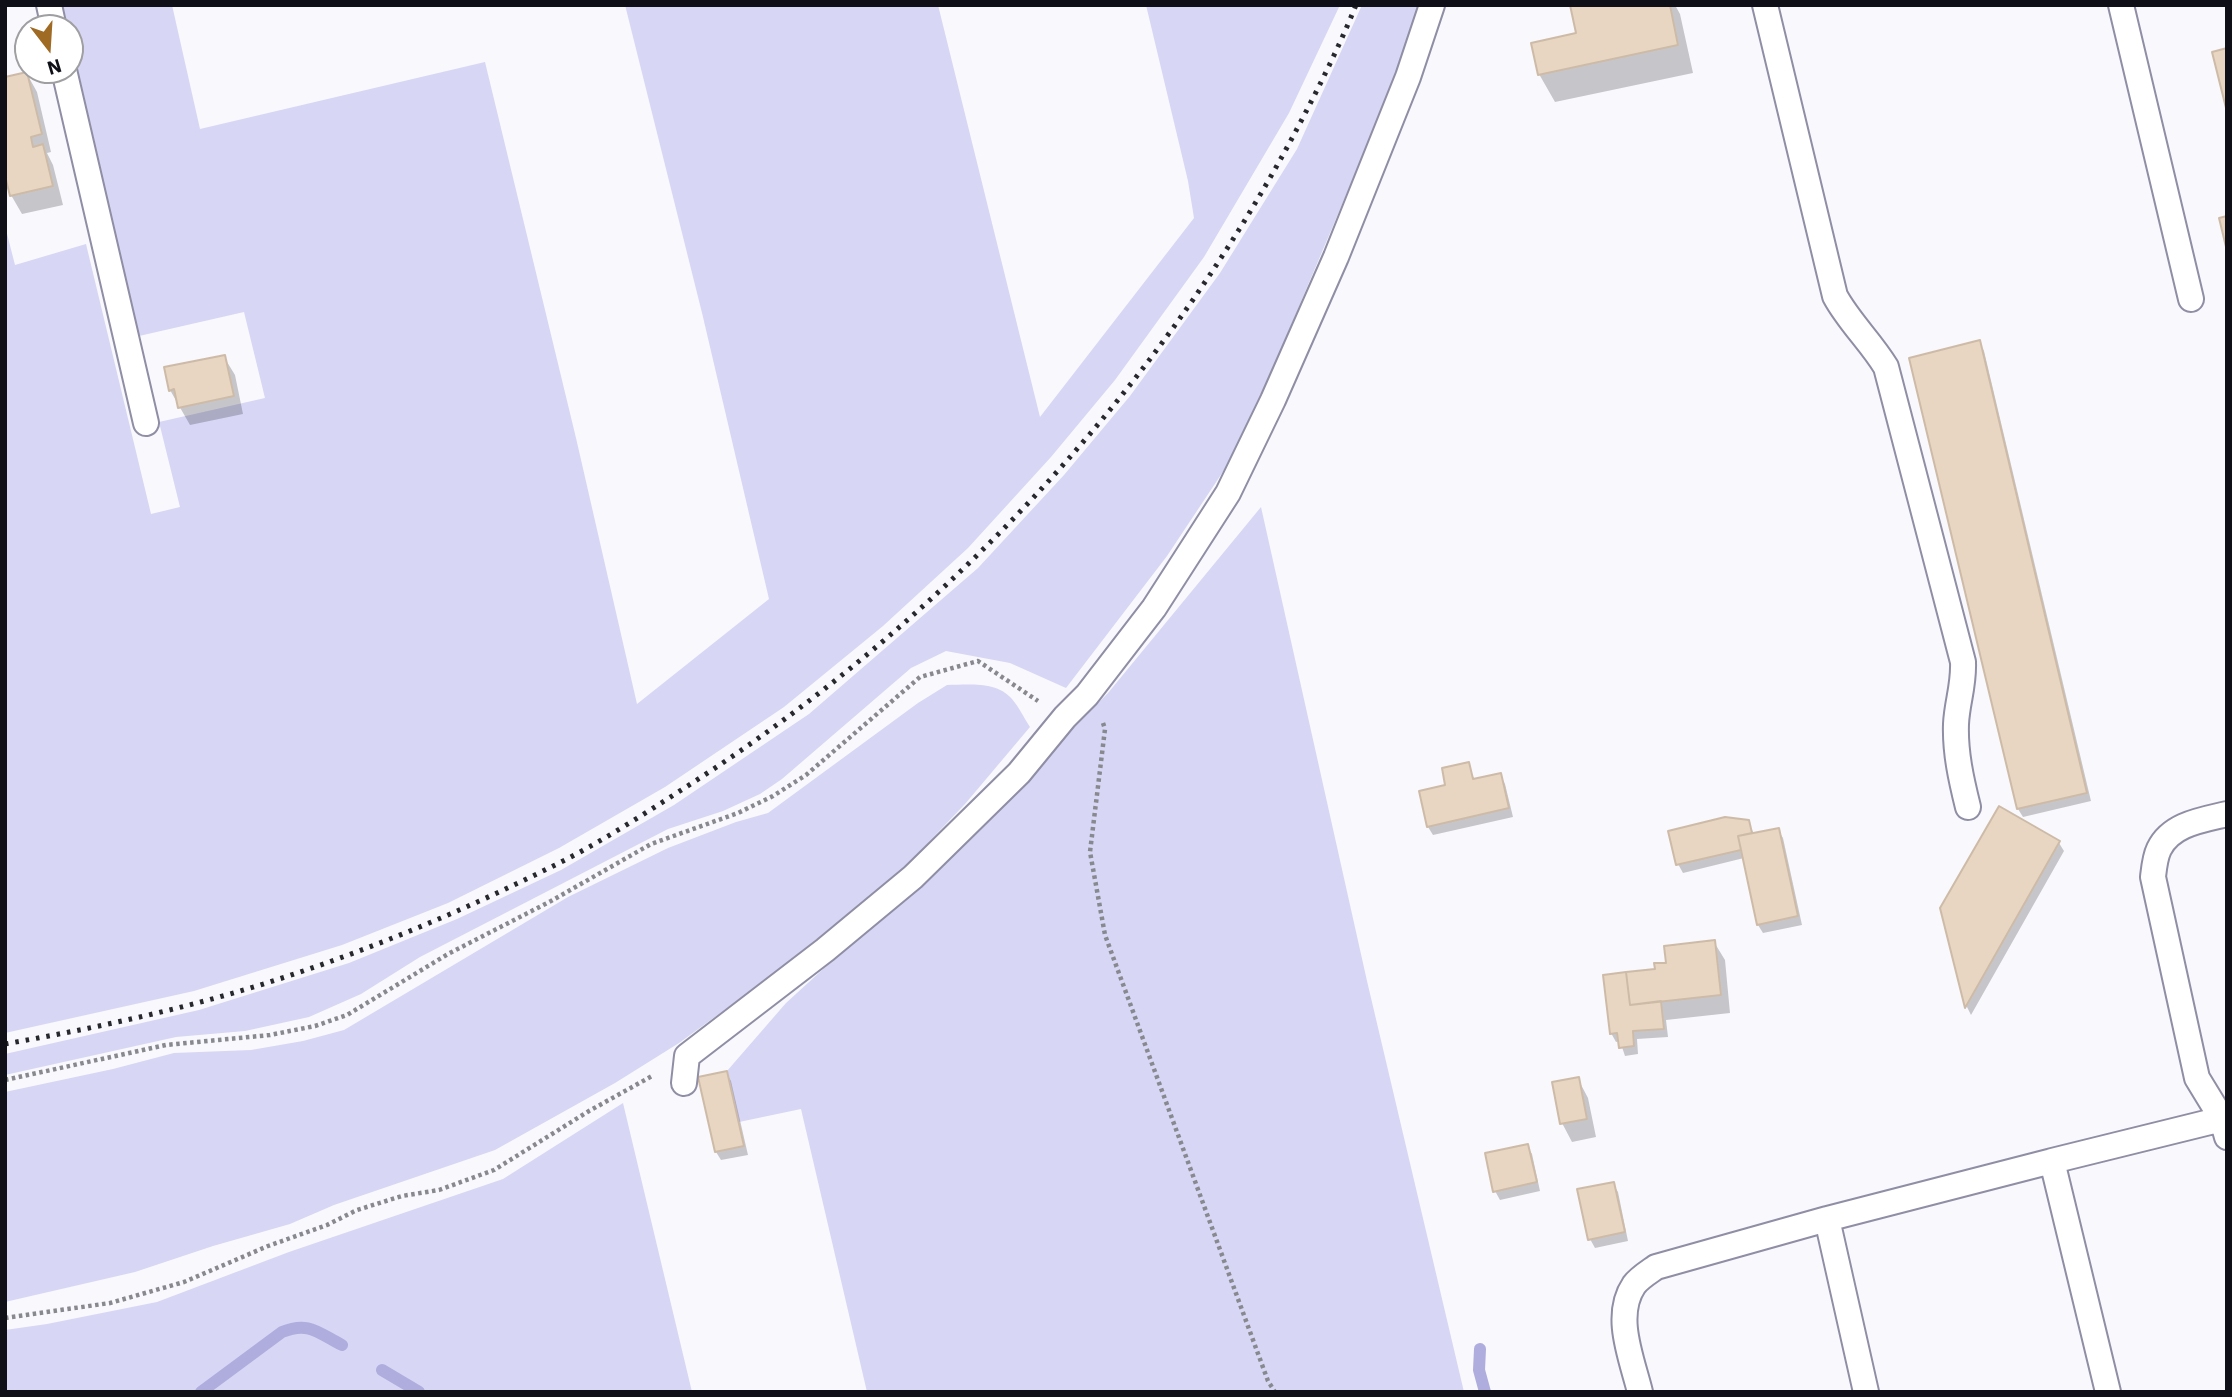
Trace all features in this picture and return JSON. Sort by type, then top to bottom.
[{"type":"lane","points":[[684,1083],[687,1056],[825,950],[913,877],[1019,773],[1065,717],[1087,695],[1154,608],[1228,493],[1273,400],[1336,257],[1408,77],[1432,5]]},
{"type":"lane","points":[[1765,5],[1835,296],[1843,312],[1875,348],[1886,367],[1963,663],[1964,681],[1956,720],[1956,749],[1968,807]]},
{"type":"lane","points":[[2121,5],[2191,299]]},
{"type":"lane","points":[[67,84],[146,424]]},
{"type":"lane","points":[[1640,1392],[1624,1323],[1627,1298],[1636,1282],[1656,1267],[1827,1219],[2052,1161],[2225,1128],[2197,1078],[2153,877],[2157,851],[2167,836],[2187,824],[2227,814]]},
{"type":"lane","points":[[2052,1161],[2108,1392]]},
{"type":"lane","points":[[1827,1219],[1866,1392]]},
{"type":"path","points":[[5,1080],[166,1045],[281,1033],[315,1026],[347,1015],[448,954],[551,901],[651,844],[738,813],[773,796],[806,775],[920,677],[978,662],[1065,717]]},
{"type":"path","points":[[1087,695],[1099,710],[1105,729],[1090,852],[1105,935],[1268,1381],[1275,1392]]},
{"type":"path","points":[[5,1318],[110,1303],[184,1282],[268,1246],[327,1225],[357,1210],[402,1196],[439,1190],[494,1170],[589,1111],[687,1056]]},
{"type":"shaded area","points":[[63,5],[172,5],[200,129],[485,62],[637,704],[769,599],[703,317],[625,5],[938,5],[1040,417],[1194,218],[1188,181],[1146,5],[1340,5],[1289,113],[1204,257],[1115,380],[1051,457],[968,548],[883,626],[784,707],[665,787],[559,848],[448,903],[342,945],[194,991],[5,1033],[5,226],[15,265],[86,244],[151,514],[180,507],[159,422],[265,398],[244,312],[139,336],[81,84],[84,84],[84,14],[65,14]]},
{"type":"shaded area","points":[[1362,5],[1423,5],[1414,34],[1240,446],[1167,556],[1066,688],[1010,663],[946,651],[911,668],[782,779],[760,794],[723,811],[668,829],[420,957],[361,994],[309,1017],[245,1031],[176,1037],[5,1075],[5,1054],[199,1010],[349,963],[457,919],[561,870],[674,805],[809,714],[978,568],[1064,475],[1130,396],[1220,273],[1297,149]]},
{"type":"shaded area","points":[[1261,507],[1367,981],[1464,1392],[867,1392],[801,1109],[739,1122],[727,1071],[786,1003],[947,856],[1108,693]]},
{"type":"shaded area","points":[[947,685],[982,685],[1006,693],[1030,727],[965,804],[902,870],[774,974],[679,1043],[615,1083],[495,1150],[334,1205],[290,1224],[135,1272],[5,1302],[5,1092],[174,1053],[251,1050],[303,1041],[344,1030],[568,897],[668,848],[768,813],[918,703]]},
{"type":"shaded area","points":[[623,1103],[692,1392],[5,1392],[5,1330],[157,1302],[289,1252],[503,1179]]},
{"type":"building","points":[[1570,5],[1670,5],[1678,45],[1538,75],[1531,43],[1576,33]]},
{"type":"building","points":[[2227,48],[2227,108],[2226,108],[2212,52]]},
{"type":"building","points":[[14,75],[14,84],[30,84],[42,134],[31,137],[33,147],[43,144],[53,186],[10,196],[5,176],[5,77]]},
{"type":"building","points":[[2227,216],[2227,251],[2219,218]]},
{"type":"building","points":[[1980,340],[2087,793],[2017,809],[1909,358]]},
{"type":"building","points":[[225,355],[234,396],[178,408],[174,389],[169,391],[164,367]]},
{"type":"building","points":[[1469,762],[1473,779],[1501,773],[1509,808],[1427,827],[1419,791],[1445,785],[1442,768]]},
{"type":"building","points":[[1999,806],[2060,841],[1965,1008],[1940,908]]},
{"type":"building","points":[[1725,817],[1749,820],[1752,833],[1738,836],[1741,850],[1676,865],[1668,831]]},
{"type":"building","points":[[1779,828],[1798,916],[1757,925],[1738,836]]},
{"type":"building","points":[[1715,940],[1721,995],[1630,1005],[1626,972],[1655,969],[1654,963],[1666,963],[1664,946]]},
{"type":"building","points":[[1626,972],[1630,1005],[1661,1001],[1664,1029],[1633,1031],[1634,1046],[1619,1048],[1617,1033],[1610,1034],[1603,975]]},
{"type":"building","points":[[727,1071],[744,1146],[715,1152],[698,1077]]},
{"type":"building","points":[[1579,1077],[1587,1119],[1560,1124],[1552,1082]]},
{"type":"building","points":[[1528,1144],[1537,1182],[1493,1192],[1485,1153]]},
{"type":"building","points":[[1614,1182],[1625,1232],[1588,1240],[1577,1189]]},
{"type":"waterway","points":[[201,1392],[282,1332],[307,1328],[342,1345]]},
{"type":"waterway","points":[[1480,1349],[1479,1370],[1485,1392]]},
{"type":"waterway","points":[[382,1370],[419,1392]]},
{"type":"railway","points":[[5,1044],[195,1004],[294,974],[405,933],[583,851],[686,787],[778,724],[866,656],[950,582],[1028,503],[1102,419],[1171,331],[1234,238],[1299,125],[1356,5]]}]
